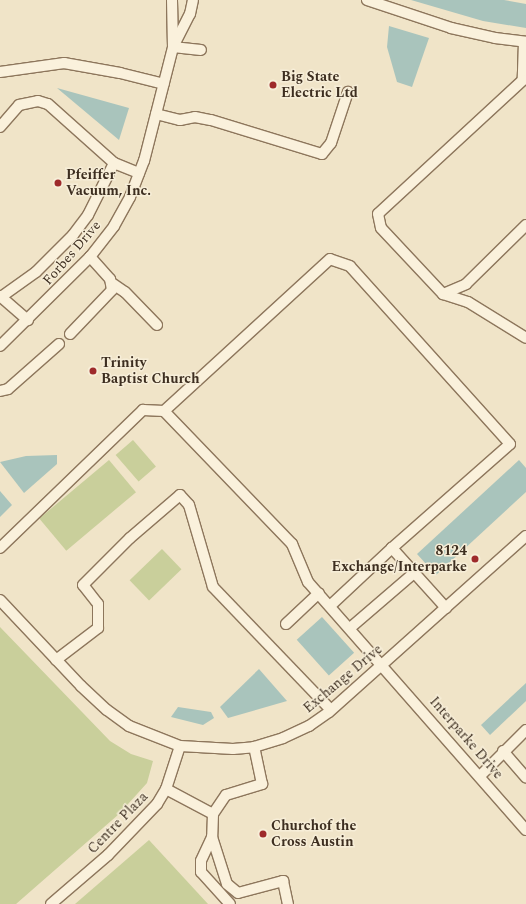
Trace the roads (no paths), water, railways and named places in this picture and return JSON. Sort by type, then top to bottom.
[{"type":"street","name":"Forbes Drive","points":[[172,0],[173,47]]},
{"type":"street","name":"Forbes Drive","points":[[0,346],[28,320],[90,257],[114,226],[139,173],[173,47],[190,14],[193,0]]},
{"type":"street","points":[[373,1],[450,28],[495,38],[525,42],[524,81],[378,214],[381,228],[443,294],[468,302],[526,338]]},
{"type":"street","points":[[173,47],[201,50]]},
{"type":"street","points":[[0,72],[64,63],[120,73],[164,84]]},
{"type":"street","points":[[156,114],[180,120],[195,117],[211,120],[322,154],[331,143],[348,92]]},
{"type":"street","points":[[0,127],[19,105],[38,100],[48,104],[114,163],[139,173]]},
{"type":"street","points":[[28,320],[1,296],[36,272],[73,235],[91,210],[114,163]]},
{"type":"street","points":[[443,294],[466,284],[526,226]]},
{"type":"street","points":[[90,257],[113,284],[125,292],[157,325]]},
{"type":"street","points":[[0,548],[143,410],[164,411],[330,259],[350,266],[510,444],[392,548],[331,605]]},
{"type":"street","points":[[70,334],[109,294],[113,284]]},
{"type":"street","points":[[0,391],[8,389],[59,344]]},
{"type":"street","name":"Interparke Drive","points":[[164,411],[292,544],[308,582],[331,605],[526,830]]},
{"type":"street","points":[[56,660],[98,628],[98,604],[83,585],[130,538],[180,495],[189,505],[213,586],[331,710]]},
{"type":"street","name":"Exchange Drive","points":[[0,600],[56,660],[107,710],[130,726],[180,746],[233,749],[254,747],[303,729],[331,710],[526,536]]},
{"type":"street","points":[[392,548],[446,608]]},
{"type":"street","points":[[350,628],[414,573]]},
{"type":"street","points":[[286,624],[319,593]]},
{"type":"street","points":[[480,776],[503,751],[526,730]]},
{"type":"street","name":"Centre Plaza","points":[[51,904],[108,856],[157,804],[166,789],[180,746]]},
{"type":"street","points":[[254,747],[262,784],[226,795],[213,814],[212,837],[227,884],[238,893],[283,881],[288,904]]},
{"type":"street","points":[[503,751],[526,777]]},
{"type":"street","points":[[166,789],[213,814]]},
{"type":"street","points":[[212,837],[201,861],[200,872],[230,904]]},
{"type":"water","points":[[411,0],[504,0],[526,4],[526,28],[483,21]]},
{"type":"water","points":[[389,26],[429,38],[412,87],[397,82],[387,47]]},
{"type":"water","points":[[57,88],[129,108],[119,140]]},
{"type":"water","points":[[57,455],[57,464],[24,493],[0,462],[26,456]]},
{"type":"water","points":[[519,460],[526,468],[526,492],[436,575],[417,554]]},
{"type":"water","points":[[0,491],[12,505],[0,517]]},
{"type":"water","points":[[322,617],[354,653],[329,675],[297,640]]},
{"type":"water","points":[[259,669],[287,701],[228,718],[220,707]]},
{"type":"water","points":[[526,683],[526,701],[490,735],[481,725]]},
{"type":"water","points":[[178,707],[211,712],[214,718],[203,725],[171,717]]},
{"type":"place","name":"Big State Electric Ltd","points":[[273,85]]},
{"type":"place","name":"Pfeiffer Vacuum, Inc.","points":[[58,183]]},
{"type":"place","name":"Trinity Baptist Church","points":[[93,371]]},
{"type":"place","name":"8124 Exchange/Interparke","points":[[475,559]]},
{"type":"place","name":"Churchof the Cross Austin","points":[[263,834]]}]
